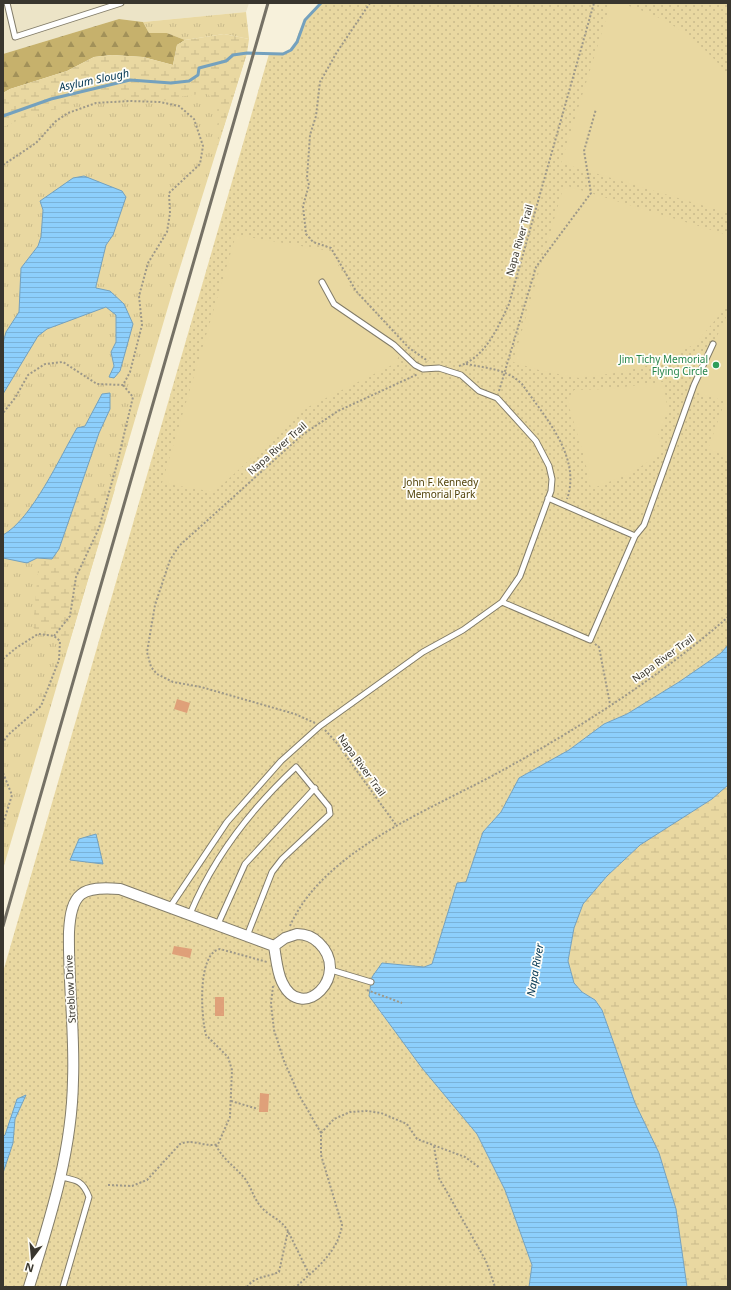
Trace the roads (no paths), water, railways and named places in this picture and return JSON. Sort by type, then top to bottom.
[{"type":"street","name":"Streblow Drive","points":[[29,1287],[61,1177],[68,1140],[74,1080],[68,949],[69,918],[75,901],[87,890],[100,888],[120,889],[274,946]]},
{"type":"street","points":[[305,934],[315,940],[327,954],[331,970],[329,978],[317,995],[308,999],[298,997],[291,993],[281,981],[274,946],[285,938],[293,935],[305,934]]},
{"type":"lane","points":[[7,3],[15,37],[121,3]]},
{"type":"lane","points":[[170,907],[227,822],[281,761],[320,726],[423,652],[464,630],[502,602],[520,576],[551,491],[552,479],[549,466],[540,448],[497,398],[479,391],[461,374],[439,368],[423,369],[415,365],[394,345],[334,304],[322,282]]},
{"type":"lane","points":[[502,602],[590,640],[635,536],[644,525],[694,385],[713,344]]},
{"type":"lane","points":[[548,498],[635,536]]},
{"type":"lane","points":[[190,914],[198,894],[221,854],[239,828],[279,782],[296,767],[315,788],[329,807],[330,814],[282,859],[272,872],[247,936]]},
{"type":"lane","points":[[218,924],[244,864],[315,788]]},
{"type":"lane","points":[[331,970],[371,982]]},
{"type":"lane","points":[[61,1177],[77,1180],[85,1187],[89,1197],[63,1287]]},
{"type":"water","points":[[84,176],[122,191],[126,197],[113,235],[106,245],[96,286],[96,288],[110,291],[124,304],[133,324],[120,371],[114,378],[109,377],[114,366],[111,352],[116,342],[116,315],[106,307],[47,329],[38,336],[3,394],[3,343],[6,332],[19,312],[21,268],[38,246],[41,237],[43,210],[40,201],[73,178]]},
{"type":"water","points":[[110,393],[110,409],[99,433],[59,549],[52,559],[37,558],[27,563],[3,558],[3,535],[14,527],[35,502],[77,428],[85,426],[102,394]]},
{"type":"water","name":"Napa River","points":[[728,645],[728,785],[712,799],[640,845],[607,876],[583,904],[574,928],[568,961],[574,983],[582,992],[595,1000],[602,1010],[635,1103],[659,1153],[676,1209],[687,1287],[529,1287],[532,1265],[505,1190],[477,1134],[422,1068],[369,996],[372,977],[382,963],[424,967],[432,964],[457,883],[466,882],[483,832],[501,812],[519,778],[569,750],[604,724],[627,714],[679,682],[721,653]]},
{"type":"water","points":[[96,834],[103,864],[70,860],[79,839]]},
{"type":"water","points":[[26,1095],[15,1119],[13,1143],[3,1173],[3,1137],[17,1099]]},
{"type":"waterway","name":"Asylum Slough","points":[[3,116],[51,99],[130,80],[171,83],[189,81],[198,75],[199,68],[226,61],[233,55],[247,53],[283,54],[291,50],[297,42],[305,20],[321,3]]},
{"type":"railway","points":[[3,926],[268,3]]},
{"type":"place","name":"Jim Tichy Memorial Flying Circle","points":[[716,365]]},
{"type":"park label","name":"John F. Kennedy Memorial Park","points":[[441,488]]}]
